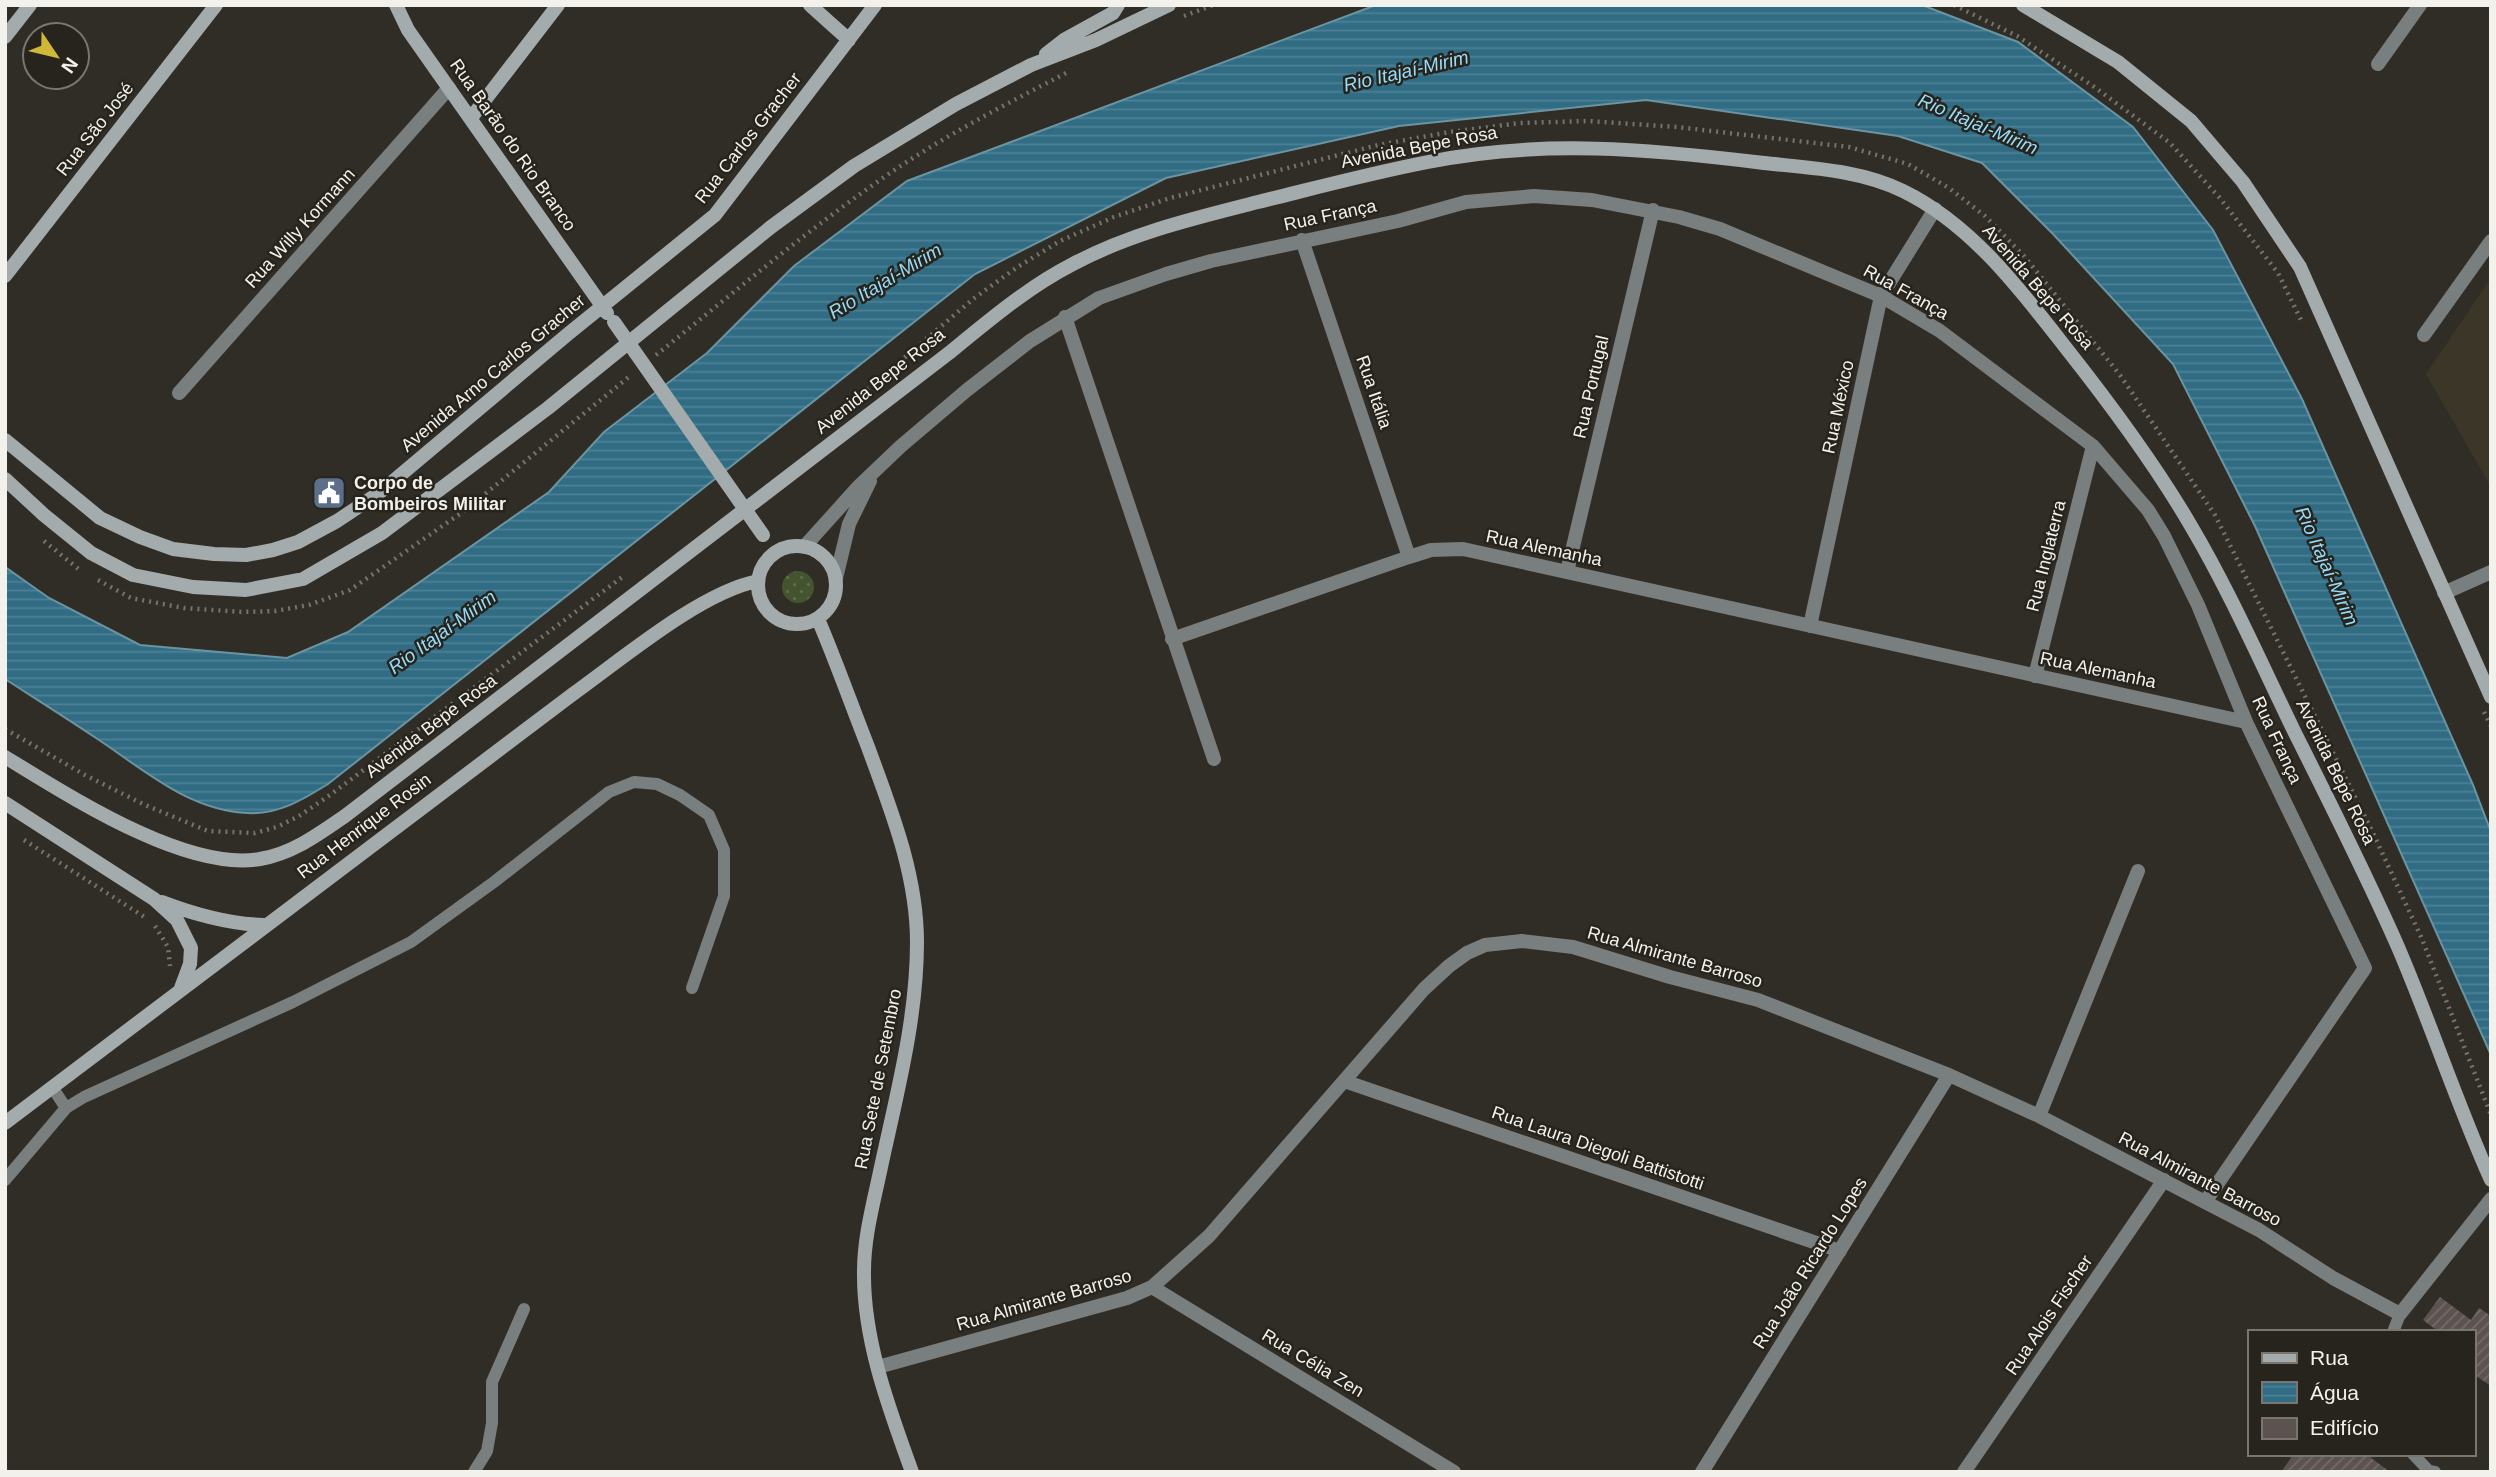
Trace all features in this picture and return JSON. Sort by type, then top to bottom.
[{"type":"main road","points":[[5,37],[30,5]]},
{"type":"main road","name":"Rua São José","points":[[5,276],[216,5]]},
{"type":"main road","name":"Rua Barão do Rio Branco","points":[[396,5],[408,30],[775,553]]},
{"type":"main road","points":[[471,118],[558,5]]},
{"type":"main road","points":[[810,5],[849,40]]},
{"type":"main road","name":"Rua Carlos Gracher","points":[[602,306],[715,215],[875,5]]},
{"type":"main road","points":[[1031,65],[1064,40],[1113,12],[1118,5]]},
{"type":"main road","points":[[5,479],[91,553],[133,575],[193,587],[246,590],[303,579],[393,525],[548,408],[771,227],[854,166],[956,104],[1031,65],[1096,40],[1170,5]]},
{"type":"main road","points":[[2023,5],[2128,70],[2191,121],[2243,182],[2300,267],[2444,593],[2486,700]]},
{"type":"main road","name":"Avenida Bepe Rosa","points":[[5,757],[72,797],[189,852],[225,859],[259,859],[286,852],[313,838],[345,816],[1031,289],[1072,264],[1123,241],[1177,222],[1384,170],[1454,157],[1522,149],[1587,147],[1675,152],[1844,173],[1897,188],[1935,209],[1967,235],[2005,273],[2100,391],[2192,528],[2228,595],[2372,891],[2491,1180]]},
{"type":"main road","name":"Avenida Arno Carlos Gracher","points":[[5,440],[100,518],[140,537],[173,549],[214,554],[246,555],[274,550],[298,542],[337,521],[379,493],[602,306]]},
{"type":"main road","points":[[804,547],[825,557],[836,578],[833,601],[818,619],[794,625],[782,622],[763,606],[758,581],[767,561],[775,553],[784,548],[804,547]]},
{"type":"main road","name":"Rua Henrique Rosin","points":[[5,1123],[264,925],[662,630],[730,589],[758,581]]},
{"type":"main road","name":"Rua Sete de Setembro","points":[[818,619],[886,795],[914,900],[917,940],[916,989],[907,1046],[868,1231],[864,1270],[866,1311],[878,1367],[912,1472]]},
{"type":"main road","points":[[5,803],[154,900],[177,920],[191,948],[190,964],[176,992]]},
{"type":"main road","points":[[154,900],[212,920],[239,925],[264,925]]},
{"type":"street","points":[[2378,64],[2420,5]]},
{"type":"street","name":"Rua Willy Kormann","points":[[179,393],[449,88]]},
{"type":"street","name":"Rua França","points":[[804,547],[876,470],[967,390],[1030,341],[1099,298],[1211,261],[1398,221],[1466,202],[1534,196],[1592,200],[1653,211],[1720,229],[1881,296],[1940,331],[2094,446],[2148,510],[2198,605],[2246,722],[2365,968],[2205,1202]]},
{"type":"street","name":"Rua México","points":[[1810,626],[1881,296],[1935,209]]},
{"type":"street","name":"Rua Portugal","points":[[1567,572],[1653,211]]},
{"type":"street","name":"Rua Itália","points":[[1303,240],[1409,556]]},
{"type":"street","points":[[2424,335],[2491,242]]},
{"type":"street","points":[[1065,317],[1214,759]]},
{"type":"street","name":"Rua Inglaterra","points":[[2035,676],[2094,446]]},
{"type":"street","name":"Rua França","points":[[836,578],[849,524],[876,470]]},
{"type":"street","name":"Rua Alemanha","points":[[1172,639],[1409,556],[1431,550],[1463,549],[2246,722]]},
{"type":"street","points":[[2444,593],[2491,572]]},
{"type":"street","points":[[2039,1116],[2138,871]]},
{"type":"street","name":"Rua Almirante Barroso","points":[[878,1367],[1127,1298],[1152,1287],[1217,1228],[1424,989],[1467,953],[1485,945],[1522,941],[1573,947],[1670,977],[1758,1000],[1949,1075],[2039,1116],[2165,1180],[2259,1230],[2333,1278],[2400,1314]]},
{"type":"street","name":"Rua João Ricardo Lopes","points":[[1702,1472],[1949,1075]]},
{"type":"street","name":"Rua Laura Diegoli Battistotti","points":[[1344,1081],[1840,1251]]},
{"type":"street","name":"Rua Alois Fischer","points":[[1964,1472],[2165,1180]]},
{"type":"street","points":[[2400,1314],[2491,1199]]},
{"type":"street","name":"Rua Célia Zen","points":[[1152,1287],[1454,1472]]},
{"type":"lane","points":[[5,1180],[66,1108],[84,1097],[293,1002],[411,942],[494,883],[609,792],[634,782],[657,784],[680,795],[709,815],[724,850],[724,896],[692,988]]},
{"type":"lane","points":[[52,1087],[66,1108]]},
{"type":"lane","points":[[474,1472],[486,1451],[492,1423],[492,1382],[524,1309]]},
{"type":"lane","points":[[2394,1330],[2400,1314]]},
{"type":"lane","points":[[2415,1456],[2429,1471],[2435,1472]]},
{"type":"path","points":[[1954,5],[2017,36],[2093,86],[2169,143],[2219,197],[2278,273],[2307,333]]},
{"type":"path","points":[[2486,700],[2491,726]]},
{"type":"path","points":[[17,835],[152,922],[169,947],[176,992]]},
{"type":"shaded area","points":[[2491,278],[2491,487],[2426,374]]},
{"type":"green space","points":[[798,571],[809,576],[814,587],[809,598],[798,603],[787,598],[782,587],[787,576]]},
{"type":"water","name":"Rio Itajaí-Mirim","points":[[1376,5],[1922,5],[2018,42],[2133,127],[2213,230],[2302,399],[2473,785],[2491,832],[2491,1055],[2255,526],[2173,364],[2053,234],[1982,163],[1898,136],[1646,100],[1399,126],[1166,178],[975,274],[328,784],[280,809],[248,813],[206,805],[186,797],[5,679],[5,567],[49,598],[140,645],[287,658],[348,632],[549,492],[604,432],[707,353],[794,266],[907,181]]},
{"type":"building","points":[[2440,1297],[2471,1320],[2479,1308],[2491,1316],[2491,1386],[2475,1375],[2475,1330],[2436,1330],[2423,1320]]},
{"type":"building","points":[[2293,1456],[2369,1456],[2390,1472],[2281,1472]]},
{"type":"place","name":"Corpo de Bombeiros Militar","points":[[329,493]]}]
